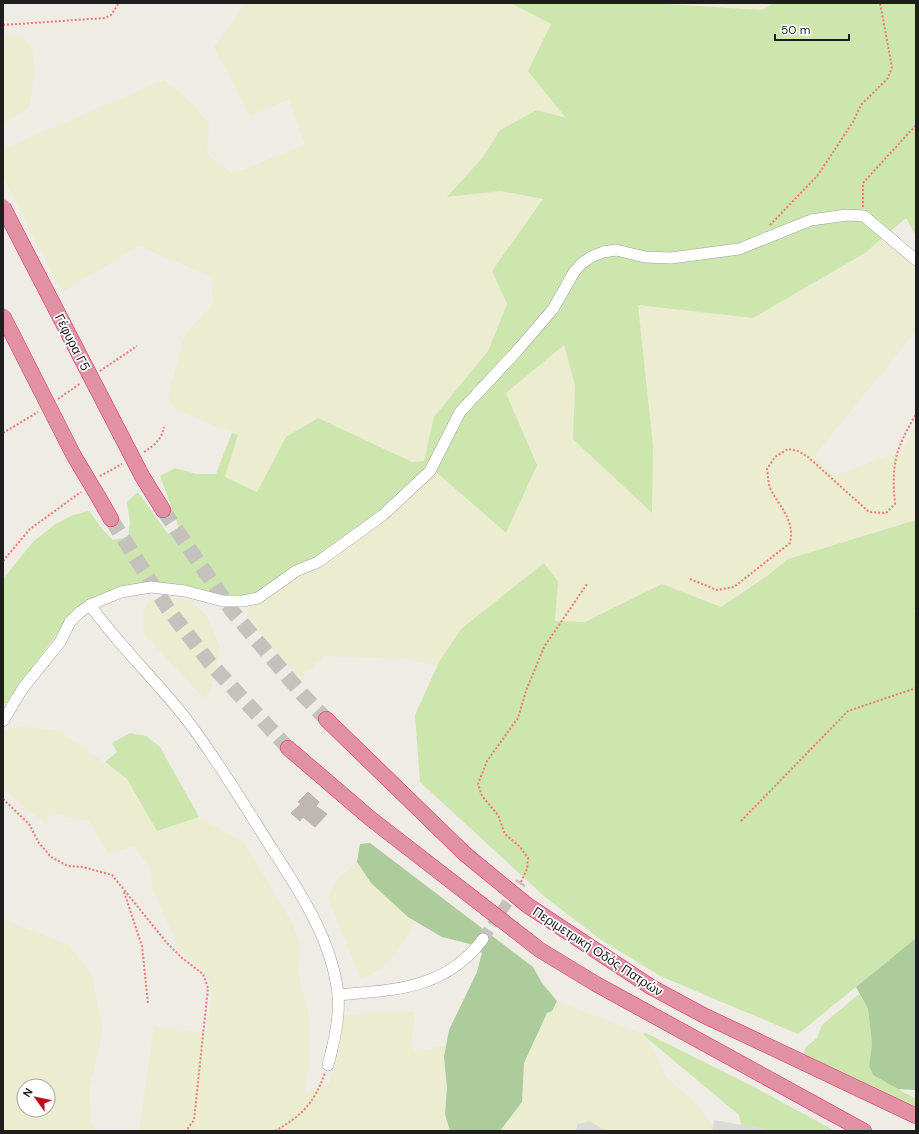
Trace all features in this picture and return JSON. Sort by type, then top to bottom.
[{"type":"highway","name":"Γέφυρα Γ5","points":[[3,207],[142,476],[163,510]]},
{"type":"highway","points":[[3,316],[74,456],[111,519]]},
{"type":"highway","name":"Περιμετρική Οδός Πατρών","points":[[326,719],[465,854],[526,905],[651,987],[705,1016],[916,1116]]},
{"type":"highway","name":"Περιμετρική Οδός Πατρών","points":[[288,748],[371,819],[540,950],[596,984],[864,1131]]},
{"type":"street","points":[[3,721],[23,688],[60,642],[70,622],[90,605],[126,591],[151,588],[185,591],[223,601],[253,599],[264,595],[296,571],[318,562],[383,515],[428,474],[460,412],[516,352],[553,309],[574,272],[581,264],[591,257],[603,252],[616,250],[645,257],[672,258],[716,253],[739,249],[817,218],[837,215],[864,216],[916,260]]},
{"type":"street","points":[[90,605],[124,649],[188,720],[281,863],[317,924],[330,957],[338,995],[336,1033],[328,1065]]},
{"type":"street","points":[[338,995],[397,988],[435,978],[461,964],[483,939]]},
{"type":"path","points":[[3,25],[105,18],[111,15],[119,3]]},
{"type":"path","points":[[765,228],[782,213],[818,175],[853,122],[861,105],[888,78],[892,67],[880,3]]},
{"type":"path","points":[[864,216],[862,192],[863,183],[916,126]]},
{"type":"path","points":[[97,372],[136,346]]},
{"type":"path","points":[[58,399],[84,381]]},
{"type":"path","points":[[3,433],[44,408]]},
{"type":"path","points":[[690,579],[717,590],[734,587],[790,543],[792,532],[785,510],[770,487],[767,469],[775,457],[788,449],[798,451],[808,457],[868,512],[886,513],[895,504],[893,469],[897,449],[916,414]]},
{"type":"path","points":[[138,455],[157,443],[162,436],[164,427]]},
{"type":"path","points":[[96,480],[125,462]]},
{"type":"path","points":[[3,560],[30,529],[84,490]]},
{"type":"path","points":[[521,882],[527,869],[528,858],[520,847],[505,834],[498,814],[482,796],[478,784],[487,761],[518,718],[526,691],[544,647],[587,584]]},
{"type":"path","points":[[741,821],[848,711],[916,688]]},
{"type":"path","points":[[3,799],[29,824],[39,843],[51,857],[68,866],[83,867],[112,875],[182,958],[203,974],[208,988],[194,1120],[186,1131]]},
{"type":"path","points":[[123,889],[142,946],[148,1004]]},
{"type":"path","points":[[275,1131],[297,1117],[312,1103],[328,1065]]},
{"type":"shaded area","points":[[714,1120],[775,1131],[712,1131]]},
{"type":"shaded area","points":[[590,1121],[606,1131],[576,1131],[577,1124]]},
{"type":"green space","points":[[246,3],[511,3],[551,24],[567,119],[500,130],[483,157],[448,197],[501,191],[543,198],[492,271],[507,304],[488,351],[434,417],[424,461],[412,462],[318,418],[286,437],[257,492],[225,477],[238,435],[174,409],[168,397],[185,334],[213,304],[212,277],[139,246],[62,292],[3,177],[3,149],[164,80],[192,103],[209,124],[207,154],[232,174],[305,145],[289,99],[250,116],[214,47]]},
{"type":"green space","points":[[511,3],[650,3],[762,10],[775,3],[916,3],[916,236],[906,218],[865,253],[753,318],[638,305],[653,446],[652,513],[573,439],[575,385],[564,345],[506,393],[537,465],[506,533],[428,465],[376,514],[321,556],[258,595],[229,597],[132,586],[68,619],[3,707],[3,579],[33,542],[54,525],[73,515],[89,511],[103,530],[113,540],[128,537],[130,523],[127,502],[138,492],[168,534],[179,528],[160,476],[175,468],[197,474],[216,474],[232,433],[238,435],[225,477],[257,492],[286,437],[318,418],[412,462],[424,461],[434,417],[488,351],[507,304],[492,271],[543,199],[501,191],[447,197],[483,157],[500,130],[537,110],[566,118],[528,71],[551,24]]},
{"type":"green space","points":[[650,3],[775,3],[762,10]]},
{"type":"green space","points":[[3,36],[22,36],[32,49],[35,72],[29,107],[3,125]]},
{"type":"green space","points":[[882,238],[916,266],[916,331],[814,456],[834,476],[903,450],[916,424],[916,520],[788,559],[767,576],[721,607],[662,584],[585,622],[555,621],[558,582],[544,563],[437,666],[407,659],[325,656],[300,678],[273,650],[245,610],[260,603],[295,578],[319,568],[372,528],[437,473],[505,533],[537,465],[506,393],[564,345],[575,385],[573,439],[653,446],[638,304],[753,318],[865,253]]},
{"type":"green space","points":[[916,520],[916,608],[914,611],[916,613],[916,938],[798,1034],[660,976],[600,939],[545,897],[420,782],[415,715],[439,662],[461,629],[544,563],[558,582],[555,621],[585,622],[662,584],[721,607],[767,576],[788,559]]},
{"type":"green space","points":[[169,597],[189,600],[207,616],[220,648],[211,690],[204,698],[144,634],[143,615],[148,601]]},
{"type":"green space","points":[[21,727],[57,730],[127,779],[157,831],[199,817],[244,843],[293,924],[301,948],[297,969],[309,1017],[310,1060],[304,1094],[329,1083],[338,1057],[343,1016],[372,1013],[415,1012],[411,1046],[415,1052],[446,1045],[444,1057],[447,1087],[445,1114],[450,1131],[139,1131],[154,1027],[206,1033],[212,992],[209,981],[203,971],[180,950],[152,888],[151,869],[133,846],[108,853],[89,821],[48,813],[47,825],[3,789],[3,732],[7,729]]},
{"type":"green space","points":[[130,733],[146,736],[160,747],[199,817],[157,831],[127,779],[105,762],[117,752],[112,743]]},
{"type":"green space","points":[[370,843],[533,967],[542,983],[557,1001],[552,1011],[547,1013],[524,1063],[522,1102],[500,1131],[450,1131],[445,1114],[447,1087],[444,1057],[449,1030],[477,972],[482,953],[470,944],[442,937],[408,917],[371,883],[357,862],[360,844]]},
{"type":"green space","points":[[357,862],[371,883],[408,917],[416,922],[396,953],[379,970],[361,979],[328,898],[337,880]]},
{"type":"green space","points":[[3,918],[27,929],[68,944],[92,976],[103,1031],[89,1089],[91,1122],[98,1131],[3,1131]]},
{"type":"green space","points":[[916,938],[916,1090],[898,1089],[873,1075],[869,1066],[872,1044],[868,1009],[856,987]]},
{"type":"green space","points":[[859,994],[868,1009],[872,1044],[869,1066],[873,1075],[916,1099],[916,1108],[804,1054],[805,1048],[817,1038],[822,1025]]},
{"type":"green space","points":[[557,1001],[642,1034],[653,1048],[666,1077],[699,1107],[713,1126],[712,1131],[606,1131],[590,1121],[577,1124],[576,1131],[500,1131],[522,1102],[524,1063],[547,1013],[552,1011]]},
{"type":"green space","points":[[646,1033],[758,1089],[835,1131],[775,1131],[741,1125],[739,1115],[642,1034]]},
{"type":"building","points":[[308,792],[319,802],[316,806],[327,814],[315,827],[303,817],[300,821],[291,813],[301,804],[298,802]]},
{"type":"tunnel","points":[[163,510],[232,611],[302,694],[326,719]]},
{"type":"tunnel","points":[[111,519],[168,609],[210,663],[288,748]]},
{"type":"tunnel","points":[[483,939],[521,882]]}]
